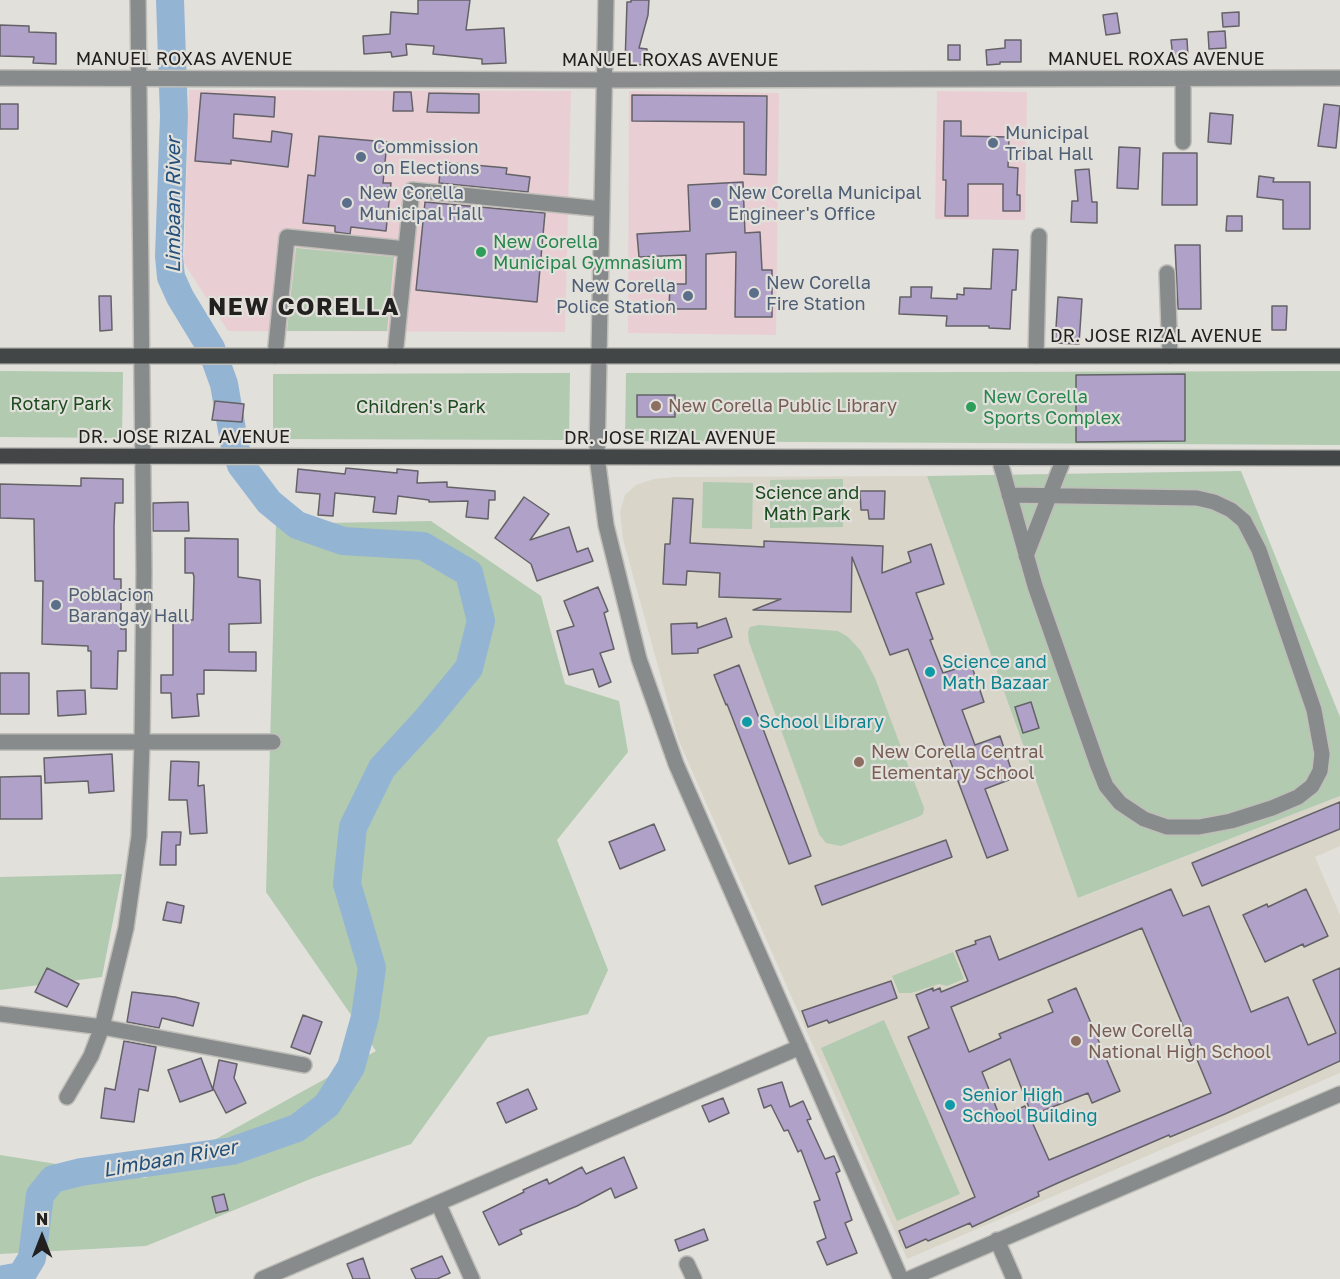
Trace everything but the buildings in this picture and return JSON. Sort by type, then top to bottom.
[{"type":"main road","name":"DR. JOSE RIZAL AVENUE","points":[[0,356],[1340,356]]},
{"type":"main road","name":"DR. JOSE RIZAL AVENUE","points":[[0,456],[1340,458]]},
{"type":"street","points":[[67,1097],[91,1056],[102,1027],[126,928],[139,836],[142,743],[143,456],[138,0]]},
{"type":"street","points":[[606,0],[597,457],[608,535],[634,640],[658,717],[698,816],[901,1279]]},
{"type":"street","name":"MANUEL ROXAS AVENUE","points":[[0,78],[604,80],[1340,78]]},
{"type":"street","points":[[1183,79],[1183,142]]},
{"type":"street","points":[[395,356],[412,190],[602,209]]},
{"type":"street","points":[[1036,356],[1040,236]]},
{"type":"street","points":[[275,356],[287,237],[406,249]]},
{"type":"street","points":[[1167,273],[1170,356]]},
{"type":"street","points":[[999,458],[1009,495],[1026,556],[1035,586],[1098,766],[1106,786],[1120,803],[1144,819],[1167,827],[1199,827],[1231,821],[1272,808],[1298,797],[1312,786],[1320,771],[1322,754],[1314,710],[1259,550],[1244,521],[1232,510],[1197,498],[1009,495]]},
{"type":"street","points":[[1026,556],[1064,458]]},
{"type":"street","points":[[0,742],[273,742]]},
{"type":"street","points":[[0,1014],[102,1027],[304,1065]]},
{"type":"street","points":[[262,1279],[800,1047]]},
{"type":"street","points":[[909,1279],[1340,1094]]},
{"type":"street","points":[[438,1203],[472,1279]]},
{"type":"street","points":[[997,1240],[1014,1279]]},
{"type":"street","points":[[687,1263],[694,1279]]},
{"type":"shaded area","points":[[189,90],[571,91],[565,332],[228,331],[184,263]]},
{"type":"shaded area","points":[[629,91],[779,93],[776,335],[628,333]]},
{"type":"shaded area","points":[[937,91],[1027,92],[1025,220],[935,219]]},
{"type":"shaded area","points":[[927,476],[1079,898],[1340,796],[1340,846],[1315,857],[1340,915],[1340,1073],[907,1259],[678,739],[623,539],[620,512],[625,495],[636,485],[654,479]]},
{"type":"green space","points":[[296,248],[394,257],[387,331],[287,331]]},
{"type":"green space","name":"Rotary Park","points":[[0,371],[123,372],[122,438],[0,437]]},
{"type":"green space","name":"New Corella Sports Complex","points":[[1340,371],[1340,445],[625,441],[626,373]]},
{"type":"green space","name":"Children's Park","points":[[570,373],[569,440],[273,439],[273,374]]},
{"type":"green space","points":[[1241,471],[1340,717],[1340,796],[1078,898],[927,476]]},
{"type":"green space","name":"Science and Math Park","points":[[843,479],[843,527],[770,528],[770,480]]},
{"type":"green space","points":[[703,482],[753,483],[752,529],[702,528]]},
{"type":"green space","points":[[431,521],[541,596],[565,684],[619,701],[628,752],[557,840],[608,970],[588,1014],[488,1037],[411,1144],[313,1178],[146,1246],[0,1254],[0,1155],[145,1178],[376,1051],[266,892],[276,524]]},
{"type":"green space","points":[[759,625],[838,631],[848,637],[861,651],[875,678],[924,808],[923,814],[841,846],[826,843],[819,834],[749,642],[750,627]]},
{"type":"green space","points":[[122,874],[102,977],[0,990],[0,877]]},
{"type":"green space","points":[[953,952],[964,979],[947,986],[939,984],[911,993],[899,993],[892,976]]},
{"type":"green space","points":[[884,1020],[960,1194],[897,1221],[821,1048]]},
{"type":"waterway","name":"Limbaan River","points":[[4,1279],[21,1276],[32,1258],[40,1195],[53,1179],[81,1172],[232,1151],[297,1128],[327,1105],[351,1067],[365,1017],[372,968],[347,884],[353,827],[382,768],[469,668],[481,621],[469,573],[423,546],[343,541],[297,525],[269,502],[241,465],[235,447],[224,384],[211,348],[180,297],[171,277],[169,256],[174,116],[170,0]]},
{"type":"place","name":"Municipal Tribal Hall","points":[[993,143]]},
{"type":"place","name":"Commission on Elections","points":[[361,157]]},
{"type":"place","name":"New Corella Municipal Hall","points":[[347,203]]},
{"type":"place","name":"New Corella Municipal Engineer's Office","points":[[716,203]]},
{"type":"place","name":"New Corella Municipal Gymnasium","points":[[481,252]]},
{"type":"place","name":"New Corella Fire Station","points":[[754,293]]},
{"type":"place","name":"New Corella Police Station","points":[[688,296]]},
{"type":"place","name":"New Corella Public Library","points":[[656,406]]},
{"type":"place","name":"New Corella Sports Complex","points":[[971,407]]},
{"type":"place","name":"Poblacion Barangay Hall","points":[[56,605]]},
{"type":"place","name":"Science and Math Bazaar","points":[[930,672]]},
{"type":"place","name":"School Library","points":[[747,722]]},
{"type":"place","name":"New Corella Central Elementary School","points":[[859,762]]},
{"type":"place","name":"New Corella National High School","points":[[1076,1041]]},
{"type":"place","name":"Senior High School Building","points":[[950,1105]]},
{"type":"district","name":"NEW CORELLA","points":[[304,307]]}]
